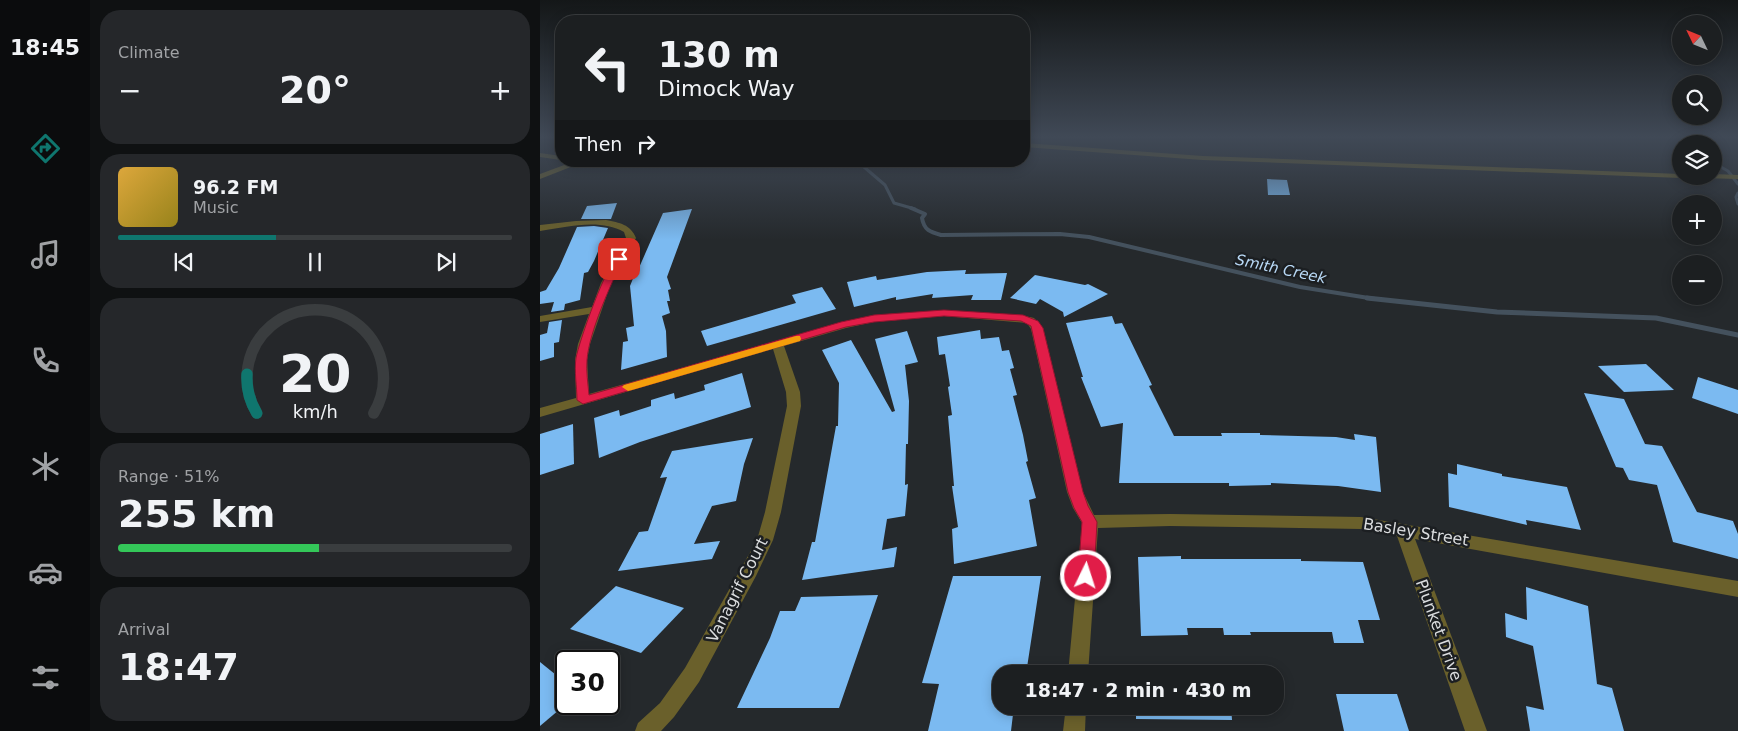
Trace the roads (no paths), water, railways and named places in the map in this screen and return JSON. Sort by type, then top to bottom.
[{"type":"street","points":[[540,177],[555,171]]},
{"type":"street","points":[[1541,171],[1672,176]]},
{"type":"street","points":[[1722,177],[1738,177]]},
{"type":"street","points":[[540,228],[596,222],[612,223],[628,228],[631,238],[606,283],[584,344],[581,360],[583,400]]},
{"type":"street","points":[[540,319],[597,309]]},
{"type":"street","points":[[540,413],[844,324],[874,318],[968,314],[1030,320],[1037,328],[1076,492],[1081,508],[1090,522],[1079,665]]},
{"type":"street","name":"Vanagrif Court","points":[[646,731],[668,710],[692,674],[750,571],[764,540],[773,512],[794,406],[793,392],[777,344]]},
{"type":"street","name":"Basley Street","points":[[1090,522],[1170,520],[1351,522],[1403,529],[1738,589]]},
{"type":"street","name":"Plunket Drive","points":[[1403,529],[1476,731]]},
{"type":"street","points":[[1074,731],[1075,715]]},
{"type":"waterway","name":"Smith Creek","points":[[869,171],[885,185],[894,203],[915,209]]},
{"type":"waterway","points":[[1728,171],[1738,184]]},
{"type":"waterway","points":[[1738,193],[1736,197],[1738,204]]},
{"type":"waterway","name":"Smith Creek","points":[[911,208],[925,214],[922,218],[926,228],[941,235],[1060,234],[1089,237],[1300,287],[1372,299]]},
{"type":"waterway","name":"Smith Creek","points":[[1367,298],[1372,299]]},
{"type":"waterway","name":"Smith Creek","points":[[1372,299],[1497,312],[1656,318],[1738,335]]}]
